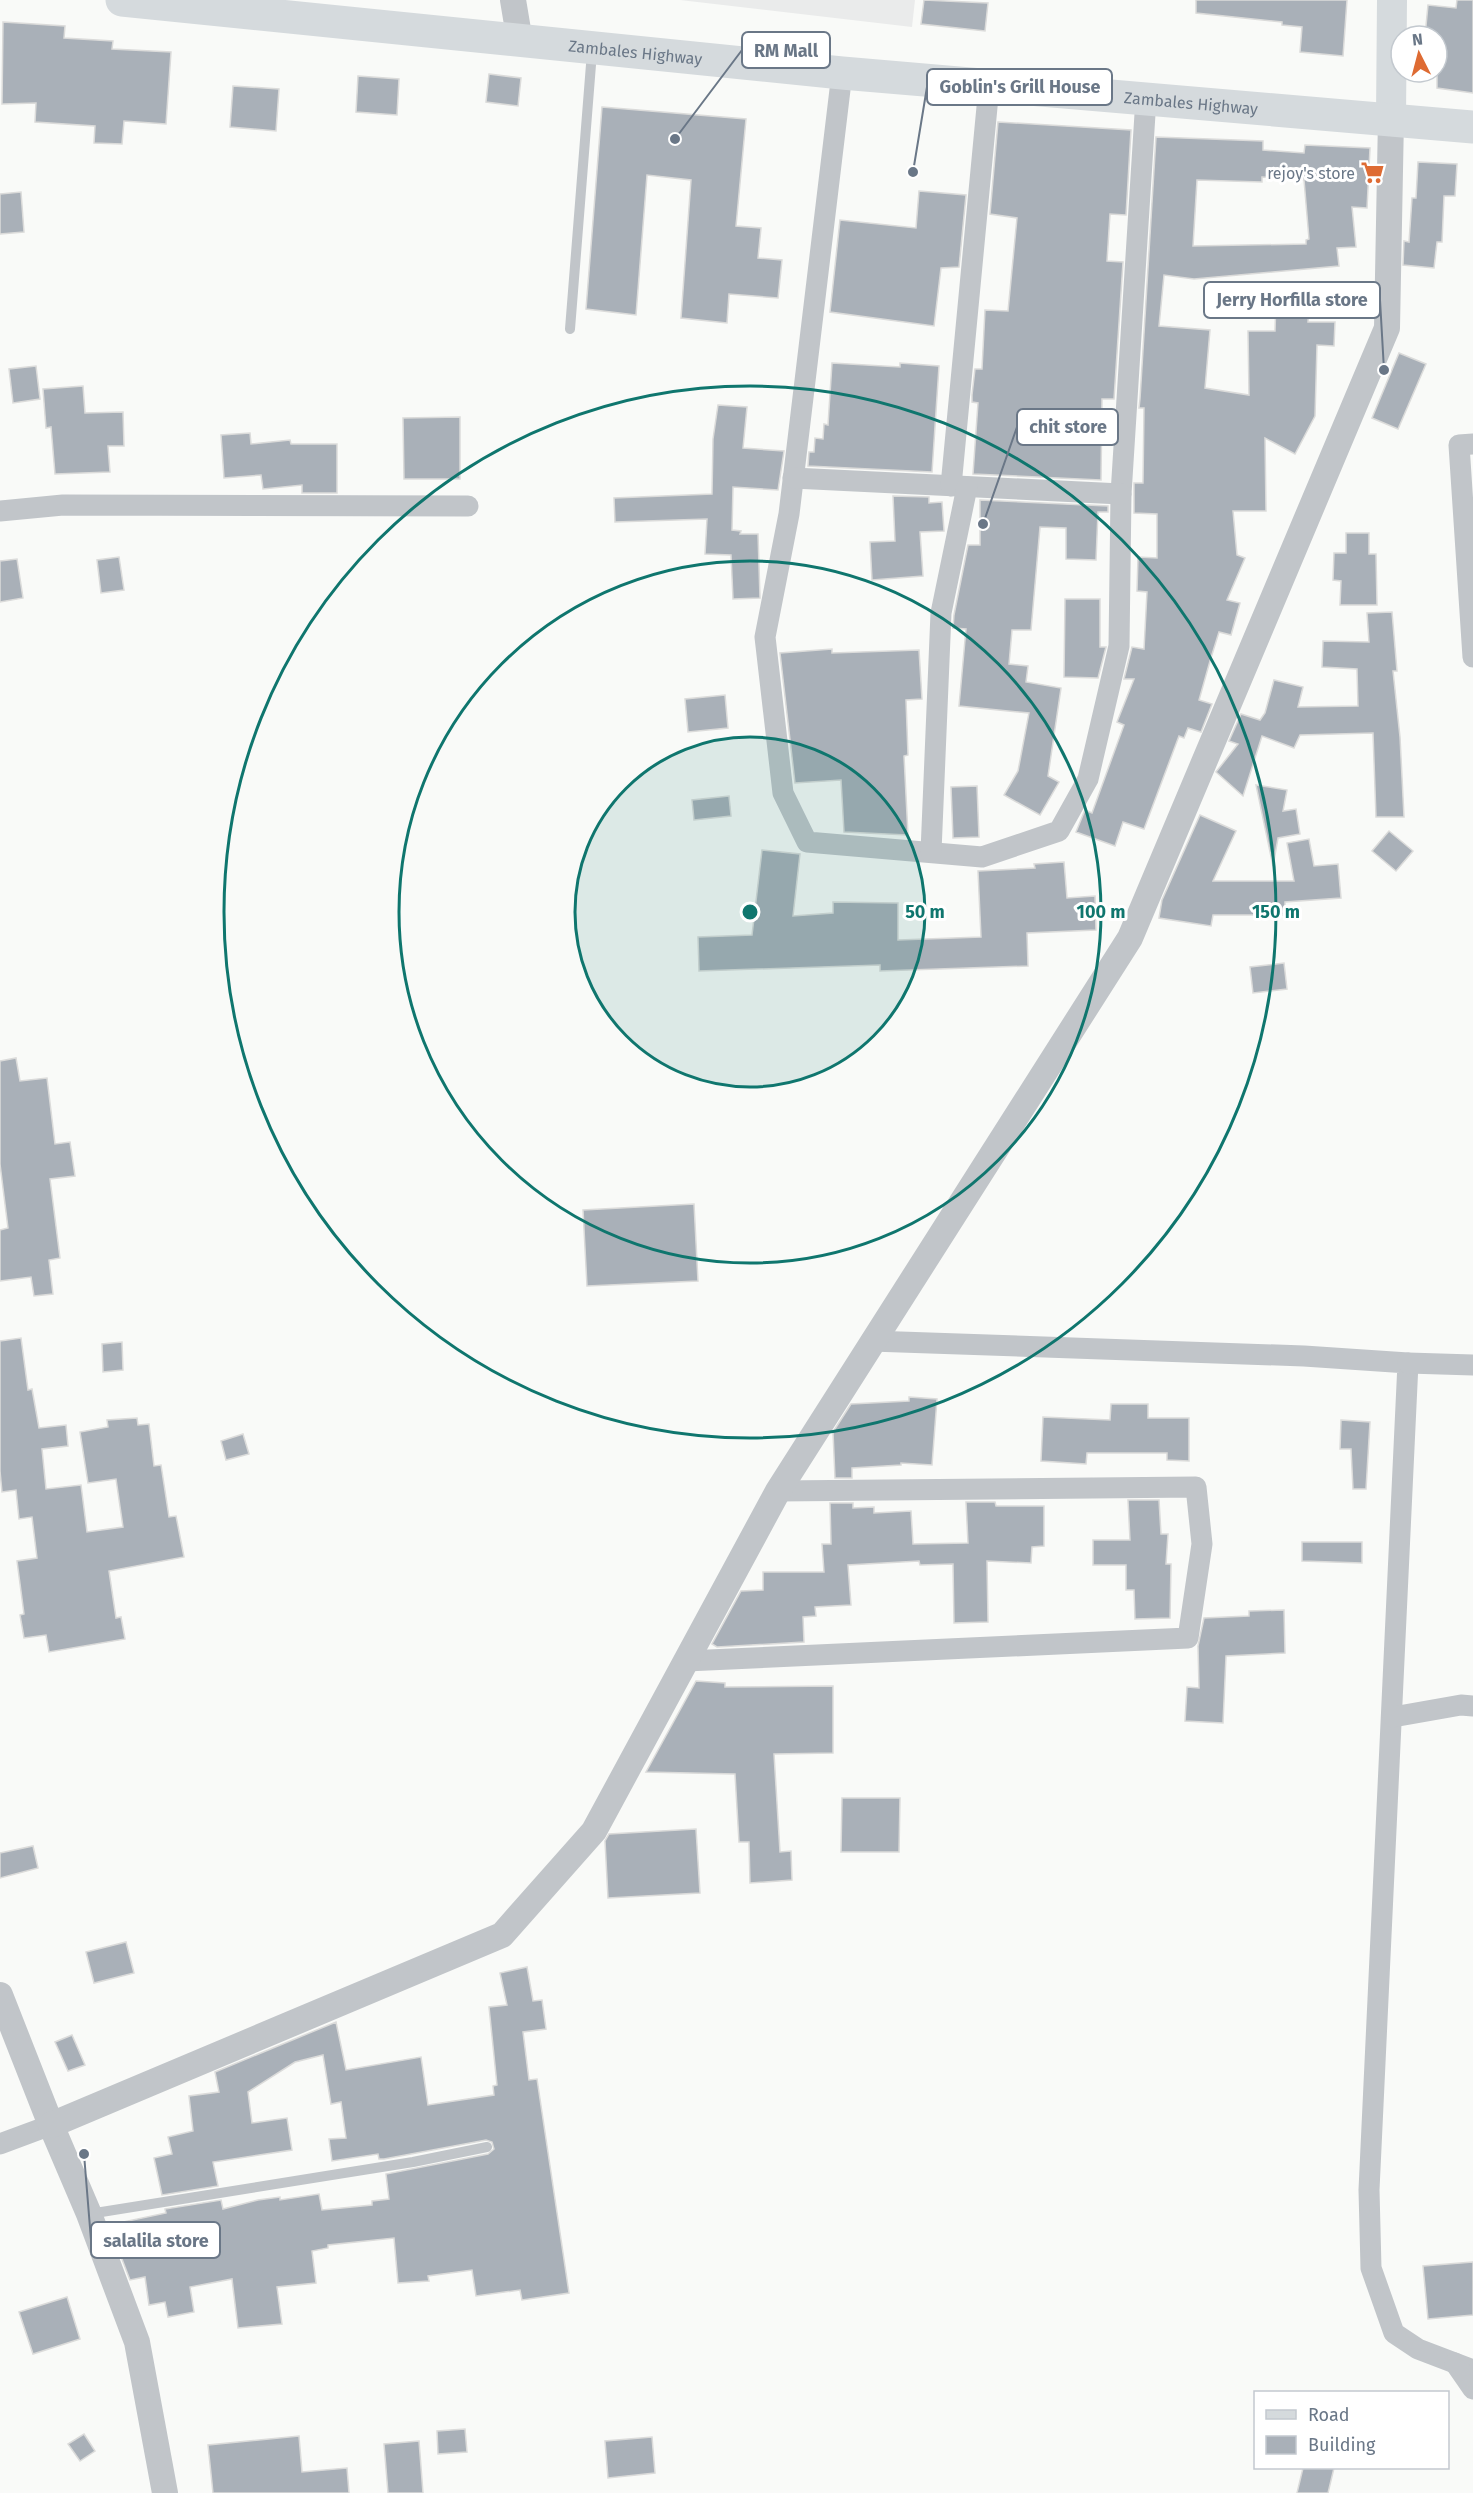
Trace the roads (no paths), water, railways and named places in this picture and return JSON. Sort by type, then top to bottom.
[{"type":"main road","name":"Zambales Highway","points":[[122,0],[313,10],[520,42],[842,73],[1391,118],[1473,127]]},
{"type":"main road","points":[[1391,118],[1392,0]]},
{"type":"street","points":[[513,0],[520,42]]},
{"type":"street","points":[[842,73],[794,478],[765,637],[783,793],[807,842],[982,856],[1059,831],[1088,779],[1119,646],[1121,494],[1146,98]]},
{"type":"street","points":[[931,852],[941,613],[959,486],[989,86]]},
{"type":"street","points":[[0,2144],[51,2125],[502,1935],[594,1831],[778,1491],[871,1341],[1130,938],[1334,460],[1387,328],[1391,118]]},
{"type":"street","points":[[1473,444],[1459,445],[1473,657]]},
{"type":"street","points":[[794,478],[1121,494]]},
{"type":"street","points":[[0,511],[63,506],[468,506]]},
{"type":"street","points":[[871,1341],[1304,1356],[1473,1365]]},
{"type":"street","points":[[1408,1363],[1393,1717],[1368,2190],[1371,2268],[1394,2333],[1418,2349],[1464,2366],[1473,2389]]},
{"type":"street","points":[[686,1661],[1188,1638],[1202,1544],[1196,1487],[778,1491]]},
{"type":"street","points":[[1393,1717],[1461,1705],[1473,1706]]},
{"type":"street","points":[[0,1995],[89,2214],[137,2342],[165,2493]]},
{"type":"lane","points":[[570,329],[592,49]]},
{"type":"lane","points":[[89,2214],[401,2164],[487,2147]]},
{"type":"place","name":"RM Mall","points":[[675,139]]},
{"type":"place","name":"Goblin's Grill House","points":[[913,172]]},
{"type":"place","name":"rejoy's store","points":[[1373,173]]},
{"type":"place","name":"Jerry Horfilla store","points":[[1384,370]]},
{"type":"place","name":"chit store","points":[[983,524]]},
{"type":"place","name":"salalila store","points":[[84,2154]]}]
